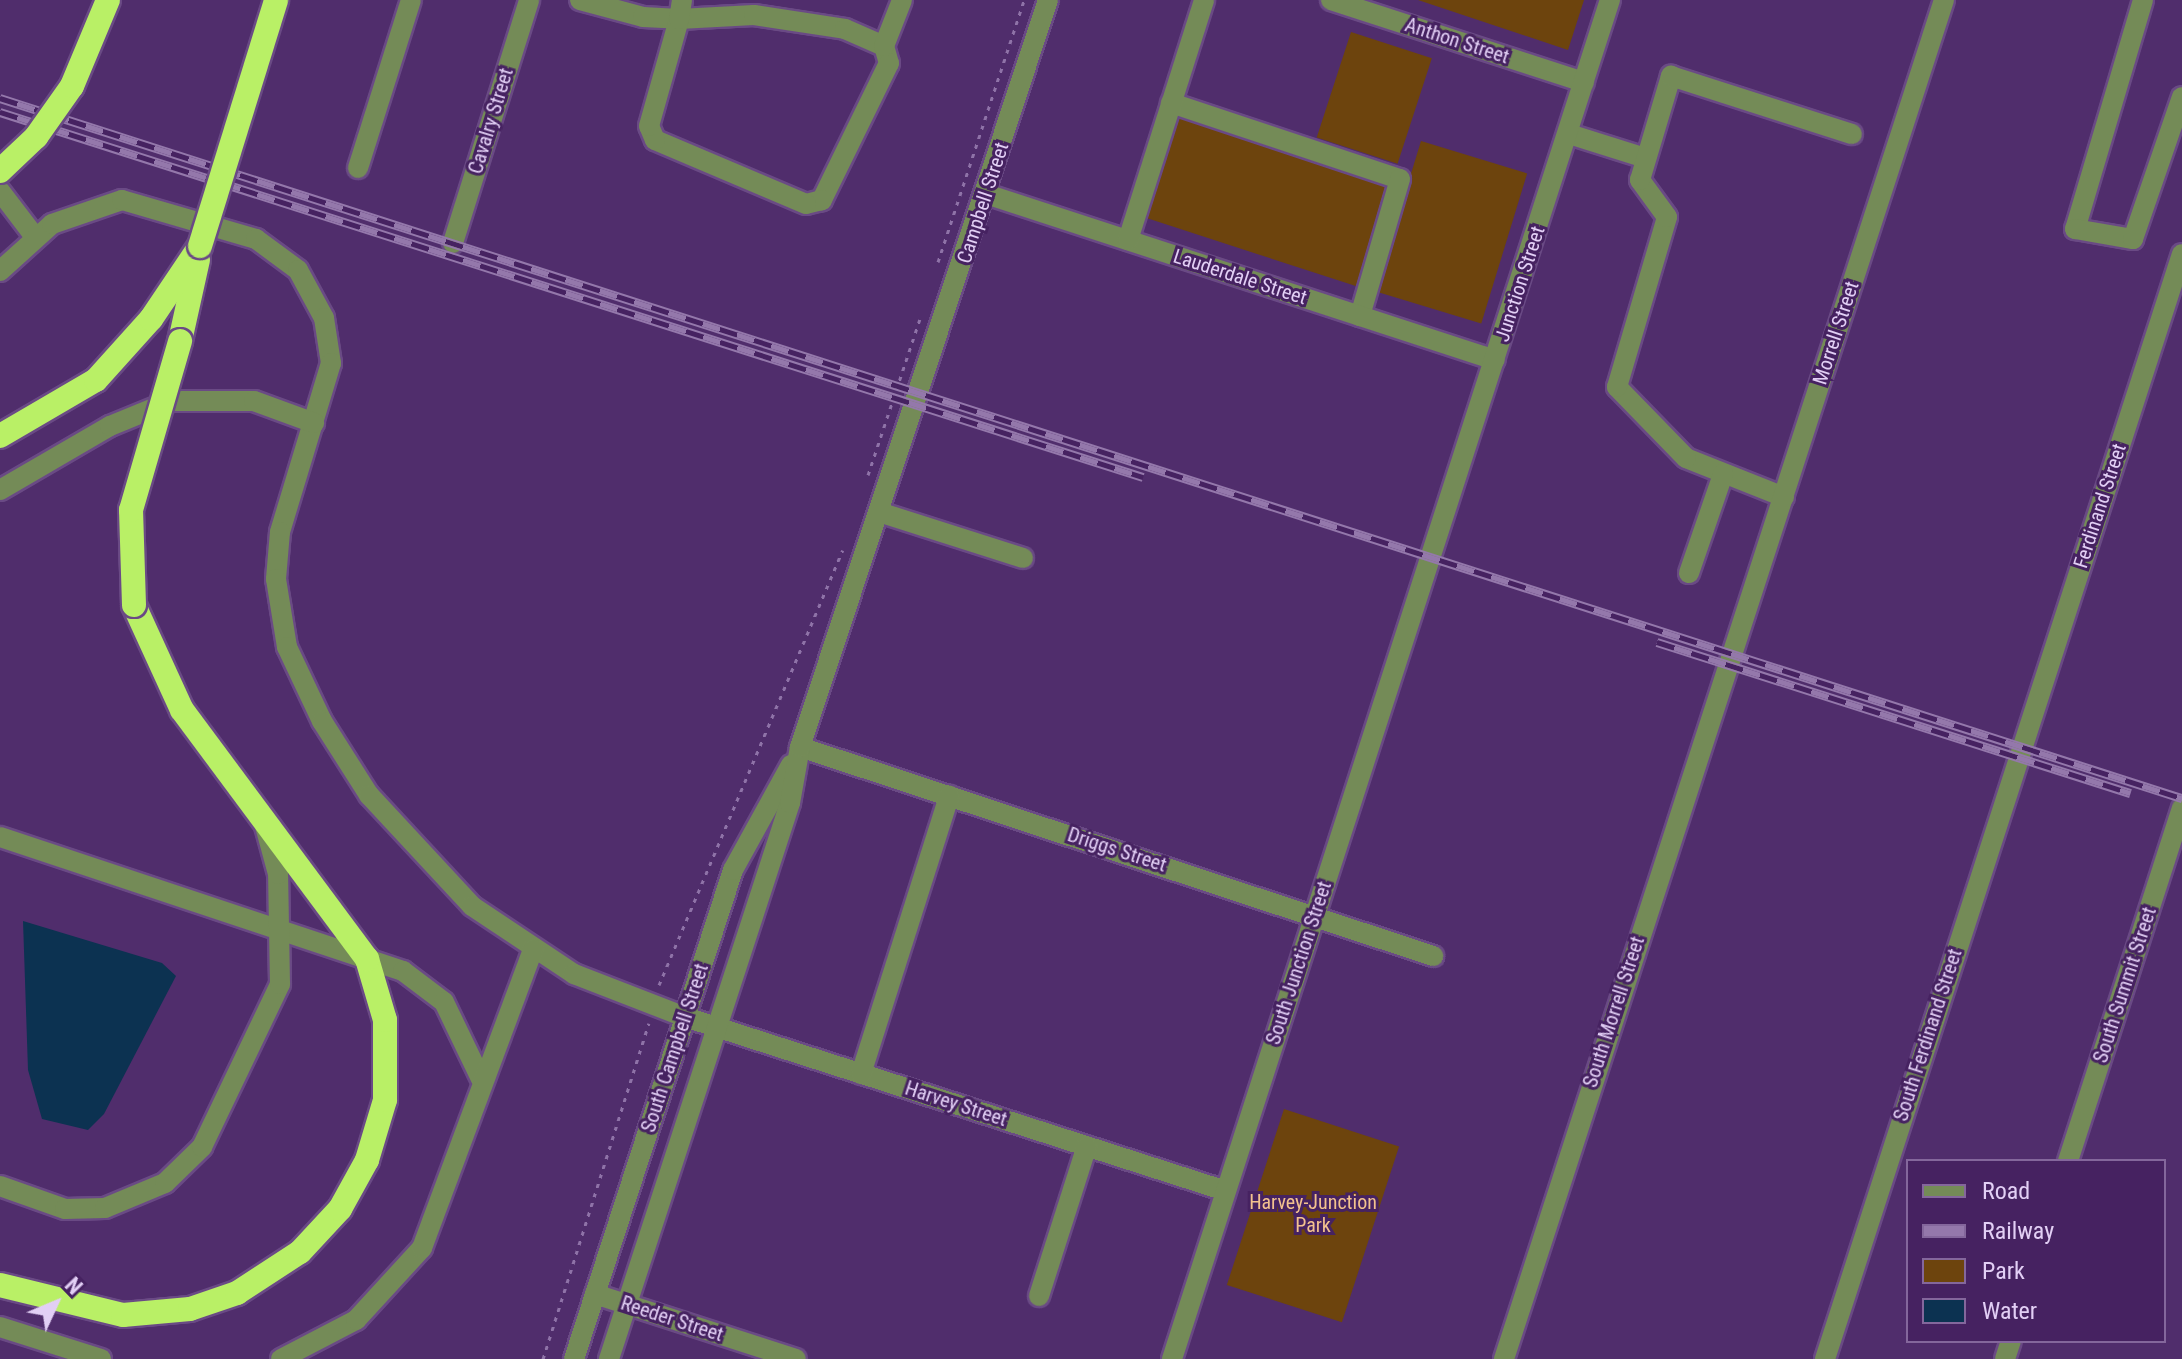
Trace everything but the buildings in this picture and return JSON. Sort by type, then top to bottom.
[{"type":"highway","points":[[0,171],[67,95],[108,0]]},
{"type":"highway","points":[[0,1285],[95,1312],[155,1314],[222,1299],[300,1252],[349,1195],[383,1110],[388,1040],[367,959],[172,694],[134,605],[131,510],[200,246],[276,0]]},
{"type":"highway","points":[[0,436],[96,380],[151,319],[200,246]]},
{"type":"street","points":[[358,168],[411,0]]},
{"type":"street","name":"Cavalry Street","points":[[453,243],[529,0]]},
{"type":"street","points":[[580,0],[754,15],[845,29],[884,46]]},
{"type":"street","points":[[680,9],[649,126],[655,140],[806,204],[822,200],[889,63],[884,46],[902,0]]},
{"type":"street","name":"Campbell Street","points":[[917,405],[1048,0]]},
{"type":"street","points":[[1128,240],[1204,0]]},
{"type":"street","name":"Anthon Street","points":[[1331,0],[1584,82]]},
{"type":"street","name":"Junction Street","points":[[1428,567],[1610,0]]},
{"type":"street","name":"Morrell Street","points":[[1729,666],[1944,0]]},
{"type":"street","points":[[2143,0],[2075,229],[2133,239],[2182,97]]},
{"type":"street","points":[[1784,497],[1686,458],[1617,387],[1667,217],[1640,180],[1671,76],[1852,134]]},
{"type":"street","points":[[1171,103],[1400,179],[1360,316]]},
{"type":"street","points":[[1569,134],[1645,158]]},
{"type":"street","points":[[0,191],[35,237]]},
{"type":"street","name":"Lauderdale Street","points":[[986,194],[1495,360]]},
{"type":"street","name":"Harvey Street","points":[[0,271],[35,237],[81,210],[137,201],[273,248],[312,291],[328,335],[329,377],[284,511],[278,556],[278,603],[295,668],[390,822],[456,893],[533,949],[574,974],[685,1017],[1226,1191]]},
{"type":"street","name":"Ferdinand Street","points":[[2017,757],[2182,254]]},
{"type":"street","points":[[0,490],[121,420],[171,401],[254,401],[314,423]]},
{"type":"street","name":"South Campbell Street","points":[[609,1359],[790,803],[800,747],[917,405]]},
{"type":"street","points":[[1689,573],[1723,474]]},
{"type":"street","points":[[882,513],[1023,558]]},
{"type":"street","name":"South Junction Street","points":[[1172,1359],[1428,567]]},
{"type":"street","name":"South Morrell Street","points":[[1504,1359],[1729,666]]},
{"type":"street","name":"South Campbell Street","points":[[574,1359],[733,870],[800,747]]},
{"type":"street","name":"Driggs Street","points":[[800,747],[1315,914],[1433,956]]},
{"type":"street","name":"South Ferdinand Street","points":[[1825,1359],[2017,757]]},
{"type":"street","points":[[861,1074],[949,796]]},
{"type":"street","points":[[0,1186],[55,1207],[94,1210],[135,1199],[177,1175],[212,1132],[268,1020],[280,984],[282,926],[275,860],[255,805]]},
{"type":"street","name":"South Summit Street","points":[[2069,1159],[2182,809]]},
{"type":"street","points":[[0,837],[282,926],[418,979],[444,1002],[481,1079]]},
{"type":"street","points":[[281,1359],[356,1320],[413,1263],[440,1213],[481,1079],[533,949]]},
{"type":"street","points":[[1039,1296],[1087,1146]]},
{"type":"street","name":"Reeder Street","points":[[595,1294],[796,1359]]},
{"type":"street","points":[[0,1327],[101,1359]]},
{"type":"path","points":[[936,269],[1024,0]]},
{"type":"path","points":[[866,479],[922,312]]},
{"type":"path","points":[[543,1359],[654,1005],[711,851],[845,544]]},
{"type":"green space","points":[[1418,0],[1584,0],[1568,50]]},
{"type":"green space","points":[[1351,32],[1432,58],[1398,164],[1317,138]]},
{"type":"green space","points":[[1176,112],[1393,182],[1359,287],[1142,217]]},
{"type":"green space","points":[[1421,141],[1527,173],[1481,324],[1375,291]]},
{"type":"green space","name":"Harvey-Junction Park","points":[[1284,1109],[1399,1146],[1342,1322],[1227,1285]]},
{"type":"water","points":[[23,921],[162,963],[176,976],[104,1114],[88,1130],[42,1119],[28,1070]]},
{"type":"railway","points":[[0,98],[2182,798]]},
{"type":"railway","points":[[0,112],[1143,477]]},
{"type":"railway","points":[[1657,642],[2130,793]]}]
